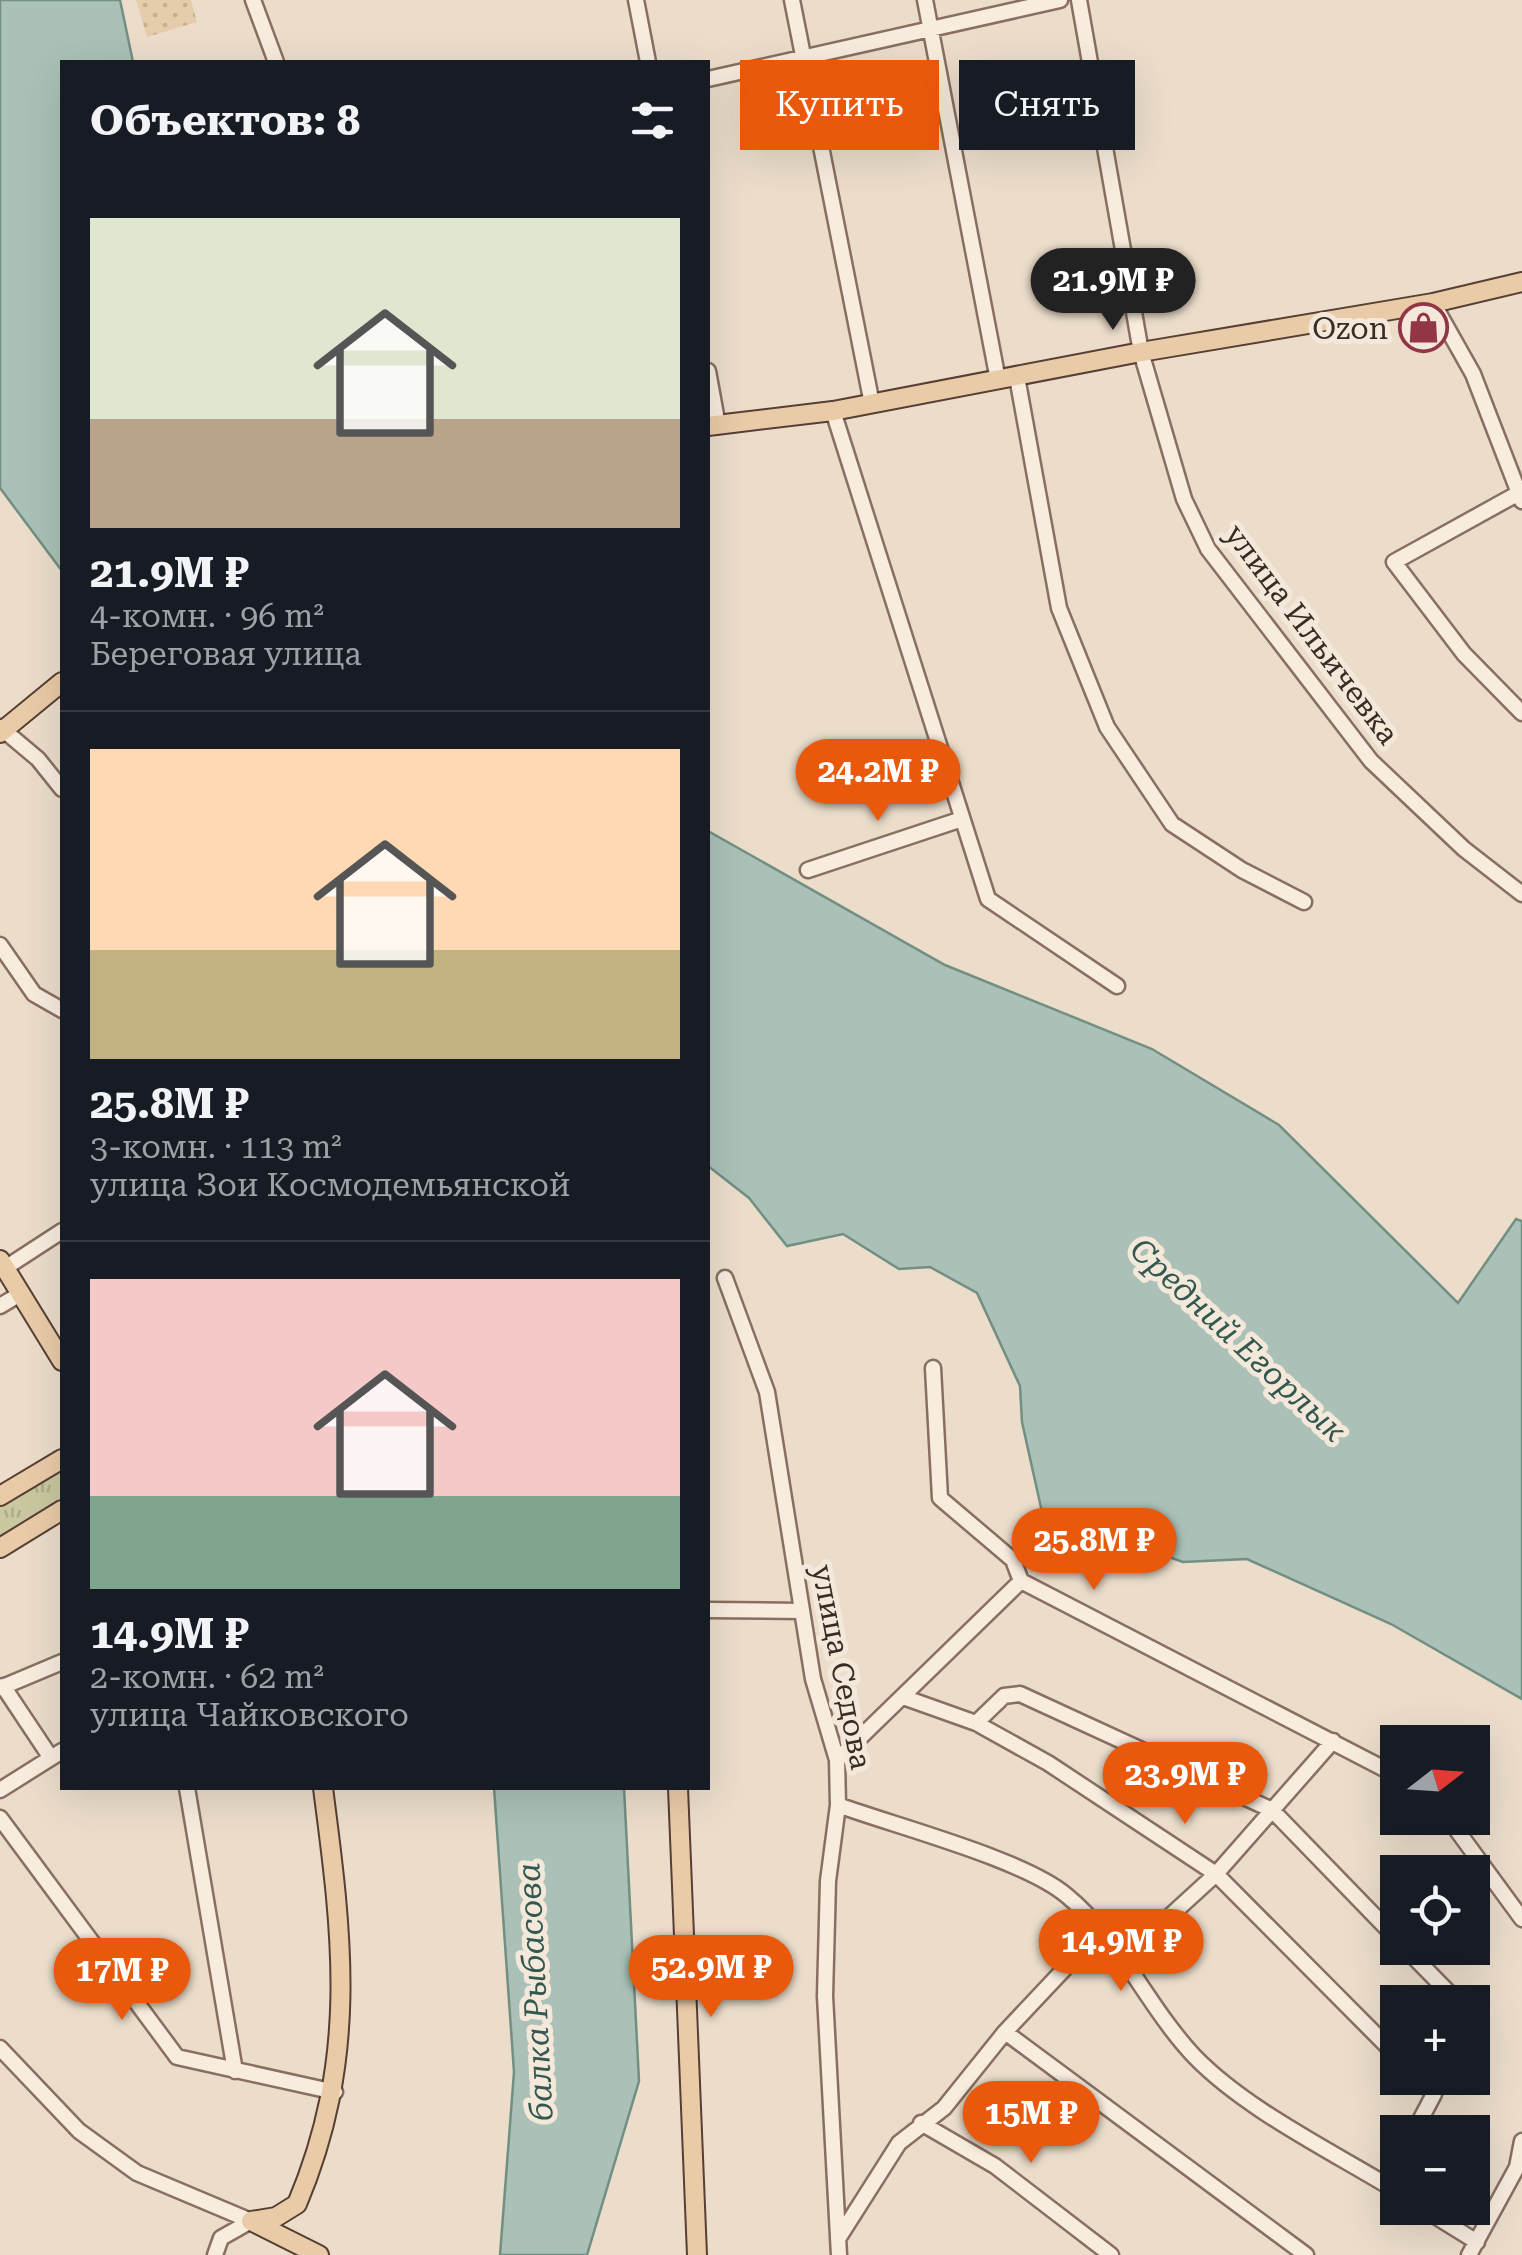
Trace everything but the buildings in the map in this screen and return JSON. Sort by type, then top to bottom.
[{"type":"main road","points":[[713,426],[833,411],[1141,352],[1433,303],[1522,282]]},
{"type":"main road","points":[[1,730],[60,684]]},
{"type":"main road","points":[[2,1264],[60,1357]]},
{"type":"main road","points":[[0,1496],[60,1459]]},
{"type":"main road","points":[[0,1548],[60,1511]]},
{"type":"main road","points":[[251,2221],[276,2217],[297,2204],[335,2092],[344,2006],[323,1790]]},
{"type":"main road","points":[[678,1790],[697,2255]]},
{"type":"main road","points":[[251,2221],[319,2255]]},
{"type":"street","points":[[253,0],[275,60]]},
{"type":"street","points":[[636,0],[648,60]]},
{"type":"street","points":[[792,0],[872,404]]},
{"type":"street","points":[[925,0],[1059,608],[1107,727],[1172,824],[1242,870],[1304,902]]},
{"type":"street","points":[[710,79],[1060,0]]},
{"type":"street","name":"улица Ильичевка","points":[[1080,0],[1141,352],[1184,499],[1208,548],[1371,761],[1464,850],[1522,894]]},
{"type":"street","points":[[1433,303],[1474,374],[1520,498],[1394,562],[1464,654],[1522,713]]},
{"type":"street","points":[[710,393],[713,426]]},
{"type":"street","points":[[833,411],[988,899],[1117,986]]},
{"type":"street","points":[[1,730],[60,787]]},
{"type":"street","points":[[808,870],[962,819]]},
{"type":"street","points":[[0,945],[34,994],[60,1009]]},
{"type":"street","points":[[2,1264],[60,1232]]},
{"type":"street","name":"улица Седова","points":[[726,1278],[767,1392],[813,1679],[837,1760],[838,1805],[828,1881],[825,1996],[839,2247]]},
{"type":"street","points":[[0,1306],[20,1294]]},
{"type":"street","points":[[933,1368],[940,1498],[1013,1560],[1021,1582],[1380,1766]]},
{"type":"street","points":[[837,1760],[1021,1582]]},
{"type":"street","points":[[710,1610],[802,1611]]},
{"type":"street","points":[[0,1790],[57,1754],[2,1687],[60,1663]]},
{"type":"street","points":[[976,1723],[1004,1696],[1020,1694],[1272,1810],[1380,1921]]},
{"type":"street","points":[[904,1697],[976,1723],[1048,1762],[1216,1874],[1380,2038]]},
{"type":"street","points":[[1123,1959],[1216,1874],[1332,1741]]},
{"type":"street","points":[[187,1790],[235,2071]]},
{"type":"street","points":[[838,1805],[1026,1872],[1063,1892],[1102,1930],[1195,2057],[1244,2096],[1380,2181]]},
{"type":"street","points":[[0,1818],[177,2057],[335,2092]]},
{"type":"street","points":[[1460,1835],[1522,1919]]},
{"type":"street","points":[[839,2247],[900,2143],[944,2108],[1005,2032],[1102,1930]]},
{"type":"street","points":[[1422,1965],[1441,1985]]},
{"type":"street","points":[[1005,2032],[1306,2255]]},
{"type":"street","points":[[0,2048],[78,2131],[137,2173],[251,2221]]},
{"type":"street","points":[[922,2123],[995,2166],[1110,2255]]},
{"type":"street","points":[[1444,2225],[1473,2248],[1517,2166],[1522,2140]]},
{"type":"street","points":[[215,2255],[221,2238],[251,2221]]},
{"type":"green space","points":[[60,1466],[60,1499],[0,1536],[0,1503]]},
{"type":"sand","points":[[136,0],[191,0],[197,22],[147,37]]},
{"type":"water","points":[[0,0],[120,0],[133,60],[60,60],[60,568],[0,488]]},
{"type":"water","name":"Средний Егорлык","points":[[710,832],[945,965],[1152,1049],[1279,1125],[1458,1303],[1516,1219],[1522,1221],[1522,1699],[1391,1624],[1247,1559],[1183,1562],[1042,1512],[1022,1422],[1020,1386],[977,1293],[930,1267],[899,1269],[843,1234],[787,1246],[749,1198],[710,1168]]},
{"type":"water","name":"балка Рыбасова","points":[[494,1790],[624,1790],[639,2081],[587,2255],[500,2255],[514,2072]]},
{"type":"place","name":"Ozon","points":[[1423,328]]}]
